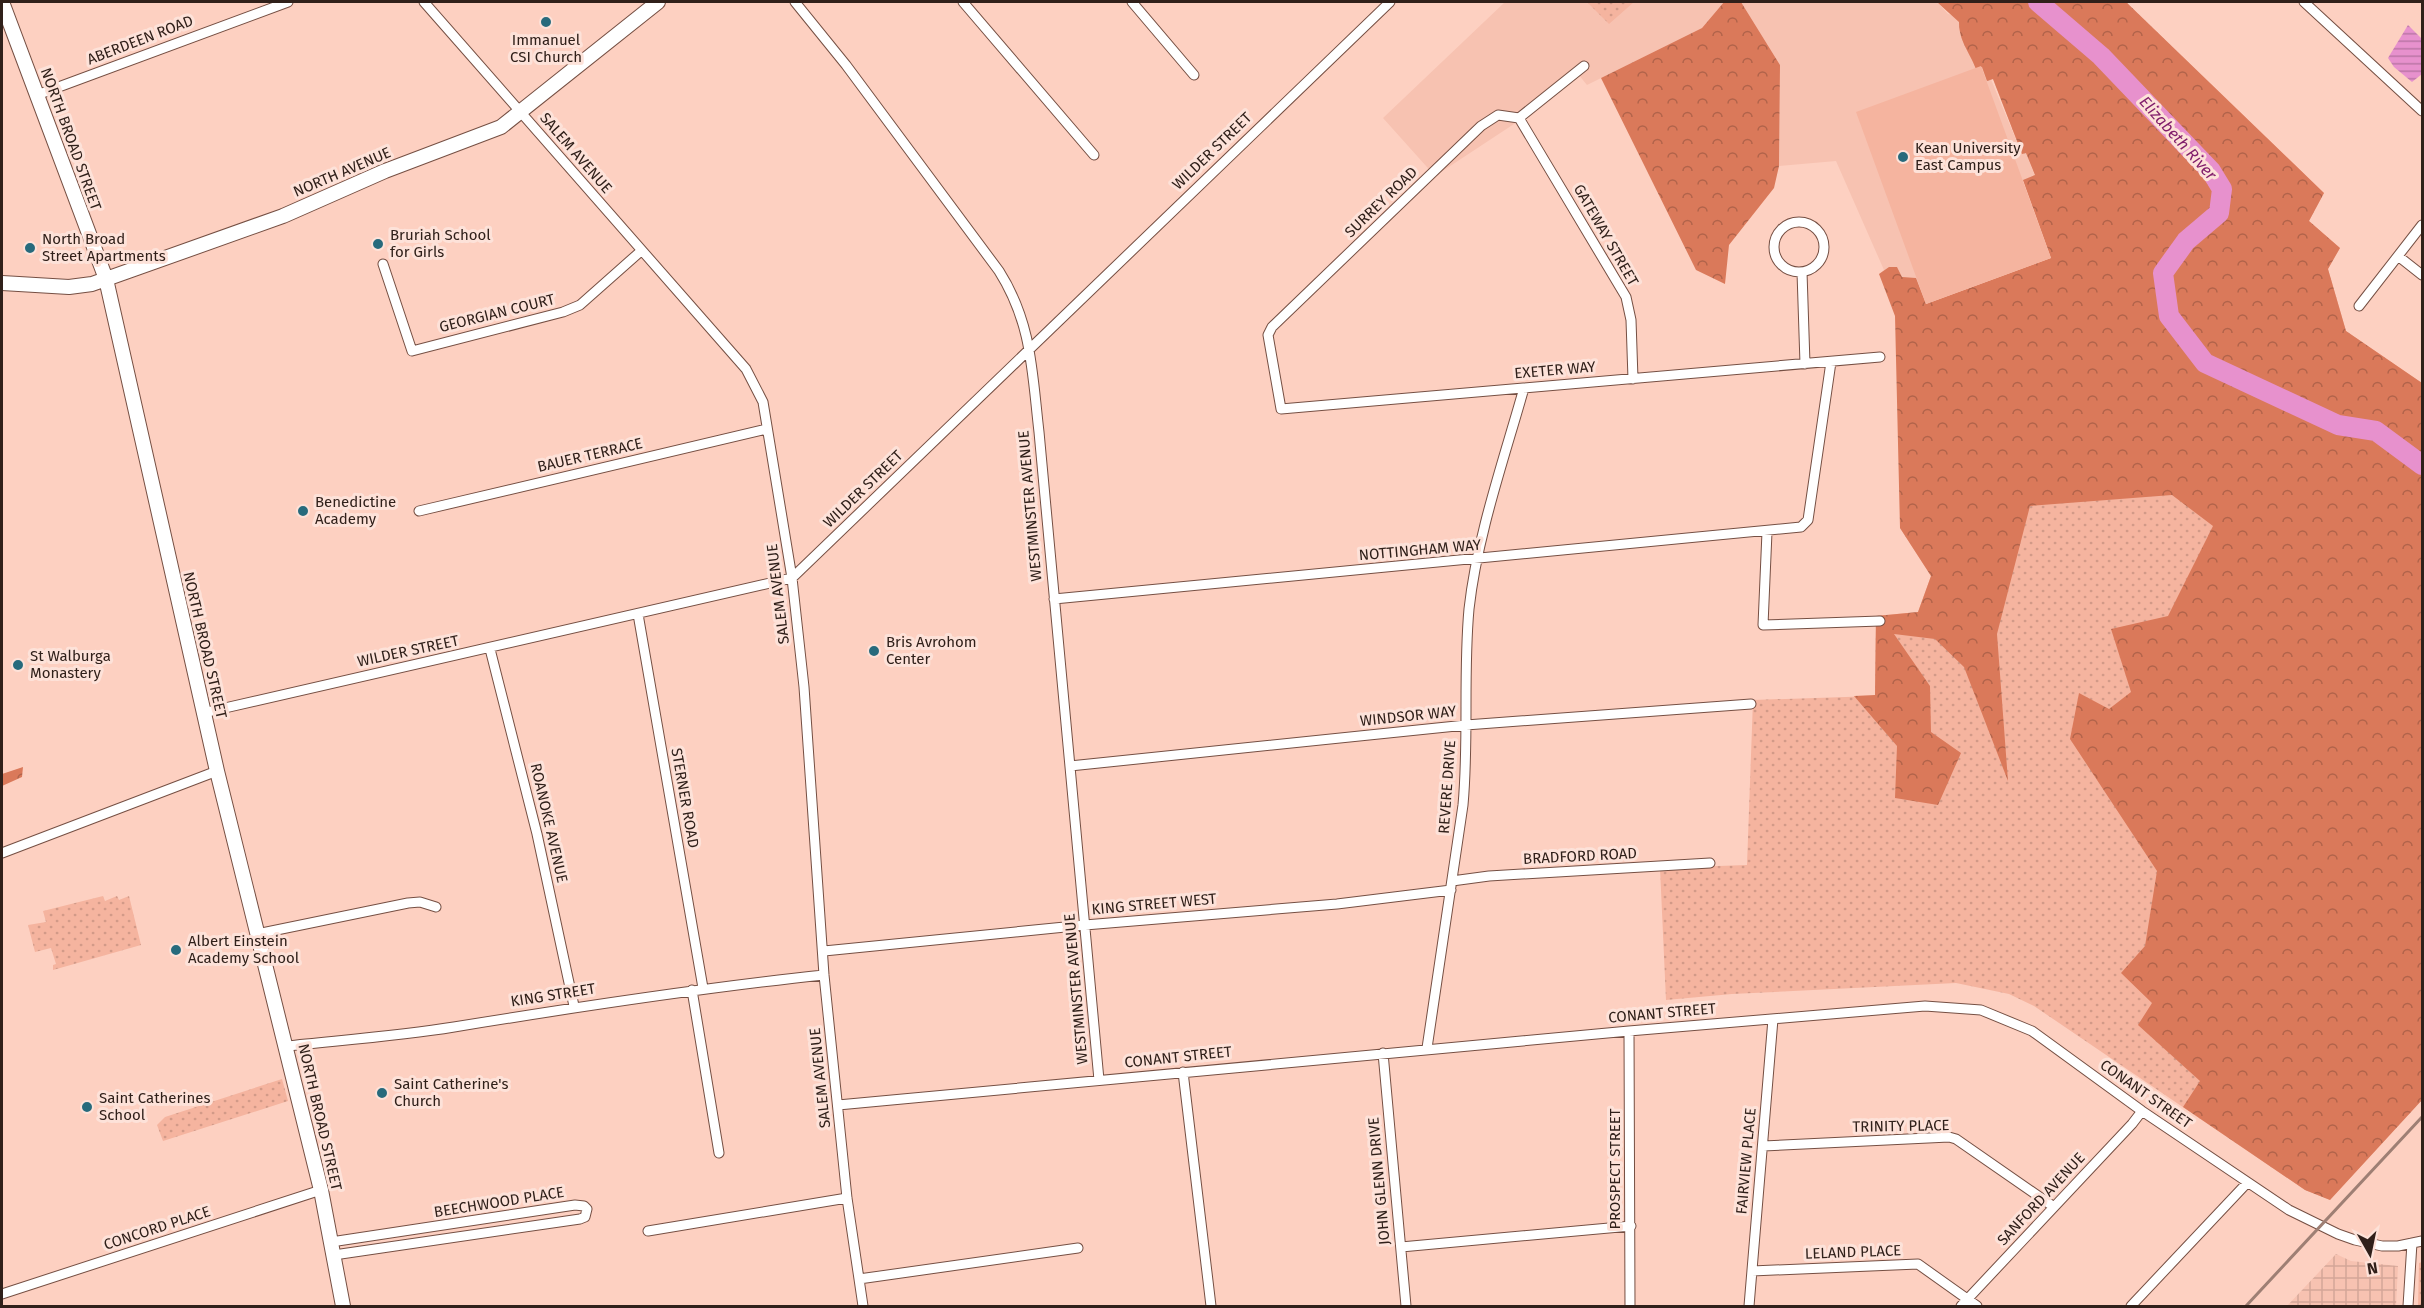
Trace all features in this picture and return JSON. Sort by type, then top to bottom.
[{"type":"main road","name":"NORTH BROAD STREET","points":[[2,2],[106,279],[203,713],[321,1190],[343,1306]]},
{"type":"main road","name":"NORTH AVENUE","points":[[2,283],[69,287],[92,284],[283,216],[385,171],[501,127],[658,2]]},
{"type":"street","name":"ABERDEEN ROAD","points":[[38,95],[288,2]]},
{"type":"street","name":"SALEM AVENUE","points":[[424,2],[746,369],[763,402],[792,578],[804,687],[824,975],[848,1198],[863,1306]]},
{"type":"street","name":"WESTMINSTER AVENUE","points":[[795,2],[853,75],[999,271],[1022,316],[1029,349],[1099,1080]]},
{"type":"street","points":[[963,2],[1094,155]]},
{"type":"street","points":[[1132,2],[1194,75]]},
{"type":"street","name":"WILDER STREET","points":[[203,713],[792,578],[1390,2]]},
{"type":"street","points":[[2304,2],[2422,111]]},
{"type":"street","points":[[1520,118],[1584,66]]},
{"type":"street","name":"SURREY ROAD","points":[[1281,409],[1268,335],[1272,327],[1481,126],[1498,115],[1520,118]]},
{"type":"street","name":"GATEWAY STREET","points":[[1520,118],[1626,297],[1631,320],[1633,379]]},
{"type":"street","points":[[1795,222],[1803,222],[1817,229],[1824,243],[1817,265],[1802,272],[1788,269],[1781,264],[1774,251],[1774,243],[1781,229],[1795,222]]},
{"type":"street","points":[[2359,306],[2422,225]]},
{"type":"street","name":"GEORGIAN COURT","points":[[383,264],[412,351],[563,312],[580,305],[641,251]]},
{"type":"street","points":[[2398,256],[2422,275]]},
{"type":"street","points":[[1802,272],[1805,364]]},
{"type":"street","name":"EXETER WAY","points":[[1281,409],[1880,357]]},
{"type":"street","name":"NOTTINGHAM WAY","points":[[1054,599],[1789,530],[1801,527],[1808,520],[1831,362]]},
{"type":"street","name":"REVERE DRIVE","points":[[1427,1048],[1464,794],[1466,644],[1470,606],[1486,524],[1524,388]]},
{"type":"street","name":"BAUER TERRACE","points":[[419,511],[767,429]]},
{"type":"street","points":[[1767,532],[1763,625],[1880,621]]},
{"type":"street","name":"STERNER ROAD","points":[[638,614],[703,988]]},
{"type":"street","name":"ROANOKE AVENUE","points":[[490,649],[537,834],[574,1006]]},
{"type":"street","name":"WINDSOR WAY","points":[[1070,766],[1466,725],[1751,704]]},
{"type":"street","points":[[2,853],[217,771]]},
{"type":"street","name":"BRADFORD ROAD","points":[[1451,885],[1489,876],[1710,863]]},
{"type":"street","name":"KING STREET WEST","points":[[824,951],[1085,925],[1337,904],[1451,885]]},
{"type":"street","points":[[257,934],[408,903],[436,907]]},
{"type":"street","name":"KING STREET","points":[[286,1046],[453,1027],[574,1006],[703,988],[824,975]]},
{"type":"street","points":[[693,990],[719,1154]]},
{"type":"street","name":"CONANT STREET","points":[[838,1105],[1427,1048],[1925,1006],[1981,1010],[2032,1031],[2142,1111],[2247,1184],[2289,1210],[2338,1234],[2382,1246],[2422,1241]]},
{"type":"street","name":"FAIRVIEW PLACE","points":[[1749,1306],[1773,1019]]},
{"type":"street","name":"PROSPECT STREET","points":[[1629,1031],[1630,1306]]},
{"type":"street","name":"JOHN GLENN DRIVE","points":[[1383,1053],[1406,1306]]},
{"type":"street","points":[[1183,1072],[1211,1306]]},
{"type":"street","name":"SANFORD AVENUE","points":[[1961,1306],[2142,1111]]},
{"type":"street","name":"TRINITY PLACE","points":[[1763,1146],[1949,1137],[1956,1139],[2054,1207]]},
{"type":"street","points":[[2131,1306],[2247,1184]]},
{"type":"street","name":"CONCORD PLACE","points":[[2,1294],[321,1190]]},
{"type":"street","points":[[648,1231],[848,1198]]},
{"type":"street","name":"BEECHWOOD PLACE","points":[[575,1205],[584,1206],[587,1209],[585,1217],[580,1218],[427,1241],[332,1248],[425,1228],[575,1205]]},
{"type":"street","points":[[506,1216],[507,1229]]},
{"type":"street","points":[[1401,1247],[1631,1226]]},
{"type":"street","points":[[425,1228],[427,1241]]},
{"type":"street","points":[[2408,1306],[2412,1243]]},
{"type":"street","points":[[859,1279],[1078,1248]]},
{"type":"street","name":"LELAND PLACE","points":[[1752,1271],[1918,1264],[1977,1306]]},
{"type":"shaded area","points":[[1505,2],[1724,2],[1702,28],[1587,85],[1578,74],[1517,122],[1435,176],[1383,118]]},
{"type":"shaded area","points":[[1587,2],[1634,2],[1609,24]]},
{"type":"shaded area","name":"Kean University East Campus","points":[[1741,2],[1937,2],[1948,14],[1965,17],[2022,154],[2026,153],[2035,176],[2023,180],[1926,304],[1879,274],[1884,270],[1836,161],[1779,166],[1780,65]]},
{"type":"shaded area","points":[[1937,2],[2126,2],[2324,193],[2309,221],[2340,248],[2328,269],[2346,331],[2422,383],[2422,1100],[2330,1200],[2305,1190],[2034,1006],[2009,994],[1956,983],[1732,994],[1666,1000],[1660,868],[1747,865],[1753,700],[1875,696],[1876,616],[1918,612],[1931,576],[1900,528],[2051,258],[2023,180],[2035,175],[2026,153],[2022,154],[1993,79],[1987,81],[1982,67],[1976,69],[1959,29],[1959,22]]},
{"type":"shaded area","points":[[2408,25],[2422,39],[2422,74],[2412,82],[2394,67],[2388,58]]},
{"type":"shaded area","points":[[1981,66],[2051,258],[1926,304],[1856,112]]},
{"type":"shaded area","points":[[103,896],[105,901],[117,896],[119,900],[129,896],[141,945],[53,970],[53,965],[56,964],[51,948],[35,952],[28,925],[46,922],[43,911]]},
{"type":"shaded area","points":[[282,1079],[288,1101],[163,1141],[157,1125],[165,1117]]},
{"type":"shaded area","points":[[2336,1254],[2351,1261],[2398,1266],[2396,1306],[2287,1306]]},
{"type":"shaded area","points":[[2422,1262],[2422,1306],[2418,1306],[2419,1263]]},
{"type":"green space","points":[[1724,2],[1741,2],[1780,65],[1779,166],[1774,188],[1729,245],[1725,284],[1696,270],[1601,78],[1702,28]]},
{"type":"green space","points":[[1937,2],[2126,2],[2324,193],[2309,221],[2340,248],[2328,269],[2346,331],[2422,383],[2422,1100],[2330,1200],[2305,1190],[2183,1107],[2200,1081],[2138,1025],[2152,1003],[2121,973],[2145,946],[2157,871],[2070,739],[2079,693],[2109,709],[2131,692],[2111,629],[2168,616],[2213,526],[2172,495],[2030,506],[1997,634],[2008,781],[1964,667],[1935,639],[1894,634],[1930,686],[1931,732],[1961,753],[1938,805],[1895,798],[1897,746],[1854,696],[1875,695],[1876,616],[1918,612],[1931,576],[1900,528],[1895,316],[1879,274],[1889,267],[1897,267],[1902,277],[1916,278],[1926,304],[2051,258],[2023,180],[2035,175],[2026,153],[2022,154],[1993,79],[1987,81],[1982,67],[1976,69],[1959,29],[1959,22]]},
{"type":"green space","points":[[23,767],[22,777],[2,786],[2,774]]},
{"type":"waterway","name":"Elizabeth River","points":[[2038,2],[2101,56],[2211,171],[2222,189],[2219,213],[2186,241],[2163,273],[2169,316],[2205,363],[2338,425],[2376,431],[2422,465]]},
{"type":"railway","points":[[2246,1306],[2422,1117]]},
{"type":"place","name":"Immanuel CSI Church","points":[[546,22]]},
{"type":"place","name":"Kean University East Campus","points":[[1903,157]]},
{"type":"place","name":"Bruriah School for Girls","points":[[378,244]]},
{"type":"place","name":"North Broad Street Apartments","points":[[30,248]]},
{"type":"place","name":"Benedictine Academy","points":[[303,511]]},
{"type":"place","name":"Bris Avrohom Center","points":[[874,651]]},
{"type":"place","name":"St Walburga Monastery","points":[[18,665]]},
{"type":"place","name":"Albert Einstein Academy School","points":[[176,950]]},
{"type":"place","name":"Saint Catherine's Church","points":[[382,1093]]},
{"type":"place","name":"Saint Catherines School","points":[[87,1107]]}]
